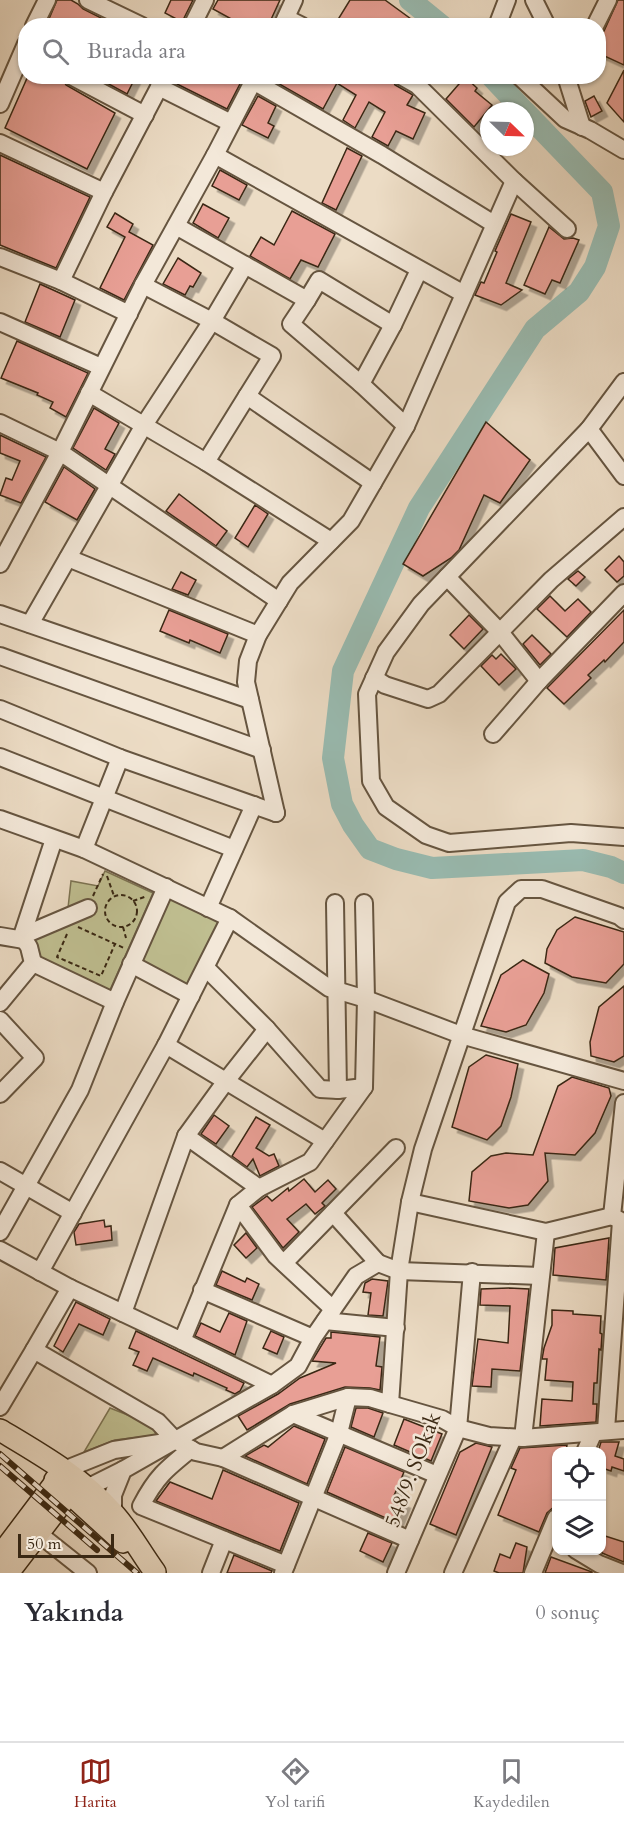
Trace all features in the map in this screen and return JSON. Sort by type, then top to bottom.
[{"type":"main road","points":[[0,1432],[113,1513],[156,1573]]},
{"type":"main road","points":[[8,1573],[39,1534],[69,1483]]},
{"type":"main road","points":[[0,1556],[69,1483]]},
{"type":"main road","points":[[69,1483],[156,1573]]},
{"type":"street","points":[[38,18],[47,0]]},
{"type":"street","points":[[88,0],[125,18]]},
{"type":"street","points":[[196,18],[205,0]]},
{"type":"street","points":[[286,18],[294,0]]},
{"type":"street","points":[[500,18],[507,0]]},
{"type":"street","points":[[534,0],[543,18]]},
{"type":"street","points":[[599,18],[608,0]]},
{"type":"street","points":[[0,104],[18,63]]},
{"type":"street","points":[[86,84],[145,115]]},
{"type":"street","points":[[61,281],[104,192],[161,84]]},
{"type":"street","points":[[165,84],[231,123]]},
{"type":"street","points":[[0,564],[60,452],[143,285],[251,84]]},
{"type":"street","points":[[262,84],[494,224]]},
{"type":"street","points":[[415,84],[514,182],[567,229]]},
{"type":"street","points":[[528,84],[565,119],[624,150]]},
{"type":"street","points":[[569,84],[582,127]]},
{"type":"street","points":[[0,142],[104,192]]},
{"type":"street","points":[[215,155],[464,294]]},
{"type":"street","points":[[0,709],[120,758],[276,813],[246,682],[248,662],[258,635],[290,583],[351,521],[374,483],[406,426],[514,182]]},
{"type":"street","points":[[176,226],[307,300]]},
{"type":"street","points":[[0,257],[61,281],[129,314]]},
{"type":"street","points":[[30,624],[144,425],[212,321],[245,264]]},
{"type":"street","points":[[361,384],[419,270]]},
{"type":"street","points":[[393,325],[319,280],[291,324],[406,426]]},
{"type":"street","points":[[143,285],[272,356],[206,462]]},
{"type":"street","points":[[0,322],[101,367]]},
{"type":"street","points":[[624,382],[589,429],[421,604],[386,652],[367,694],[371,782],[386,807],[426,834],[449,843],[571,833],[624,837]]},
{"type":"street","points":[[89,393],[206,462],[331,542]]},
{"type":"street","points":[[247,396],[374,483]]},
{"type":"street","points":[[0,423],[60,452],[279,601]]},
{"type":"street","points":[[589,429],[624,476]]},
{"type":"street","points":[[374,678],[385,685],[428,699],[439,694],[551,580],[624,517]]},
{"type":"street","points":[[68,558],[258,635]]},
{"type":"street","points":[[447,578],[500,632],[539,681]]},
{"type":"street","points":[[492,734],[539,681],[624,593]]},
{"type":"street","points":[[0,614],[250,700]]},
{"type":"street","points":[[0,656],[262,750]]},
{"type":"street","points":[[0,757],[234,849]]},
{"type":"street","points":[[84,849],[120,758]]},
{"type":"street","points":[[208,908],[254,805]]},
{"type":"street","points":[[0,819],[84,849],[230,918],[329,988],[366,999],[461,1035],[624,1081]]},
{"type":"street","points":[[0,1003],[33,963],[23,938],[54,839]]},
{"type":"street","points":[[0,1232],[81,1090],[115,1002],[166,887]]},
{"type":"street","points":[[390,1404],[399,1271],[410,1202],[423,1149],[507,902],[521,889],[542,889],[619,916],[624,920]]},
{"type":"street","points":[[335,903],[338,1090]]},
{"type":"street","points":[[182,1341],[238,1205],[259,1188],[310,1162],[364,1087],[366,999],[364,903]]},
{"type":"street","points":[[0,936],[23,938],[88,908]]},
{"type":"street","points":[[40,1272],[166,1045],[230,918]]},
{"type":"street","points":[[33,963],[115,1002]]},
{"type":"street","points":[[131,964],[191,996]]},
{"type":"street","points":[[206,968],[267,1029],[320,1089],[338,1090],[364,1087]]},
{"type":"street","points":[[0,1020],[35,1058],[0,1094]]},
{"type":"street","points":[[123,1313],[186,1136],[267,1029]]},
{"type":"street","points":[[166,1045],[325,1141]]},
{"type":"street","points":[[589,1447],[600,1432],[619,1219],[624,1103]]},
{"type":"street","points":[[186,1136],[259,1188]]},
{"type":"street","points":[[284,1263],[396,1148]]},
{"type":"street","points":[[0,1171],[73,1212]]},
{"type":"street","points":[[410,1202],[546,1232],[619,1219]]},
{"type":"street","points":[[238,1205],[329,1315],[396,1328]]},
{"type":"street","points":[[333,1213],[378,1263],[399,1271],[540,1276]]},
{"type":"street","points":[[453,1573],[518,1438],[546,1232]]},
{"type":"street","points":[[0,1250],[70,1288],[272,1385]]},
{"type":"street","points":[[69,1483],[123,1470],[272,1385],[298,1366],[313,1338],[356,1276],[378,1263]]},
{"type":"street","name":"548/9. SOkak","points":[[396,1573],[458,1428],[472,1272]]},
{"type":"street","points":[[0,1407],[70,1288]]},
{"type":"street","points":[[202,1290],[313,1338]]},
{"type":"street","points":[[34,1350],[158,1422],[176,1440],[191,1449],[223,1458],[410,1540]]},
{"type":"street","points":[[223,1458],[293,1414],[348,1397],[370,1398],[442,1419],[458,1428],[489,1436],[518,1438],[624,1430]]},
{"type":"street","points":[[191,1449],[162,1473],[141,1506],[224,1540],[284,1569],[339,1433],[348,1397]]},
{"type":"street","points":[[293,1414],[437,1475]]},
{"type":"street","points":[[69,1483],[114,1450],[139,1444],[176,1440]]},
{"type":"street","points":[[113,1513],[113,1495],[123,1470]]},
{"type":"street","points":[[39,1534],[88,1573]]},
{"type":"street","points":[[533,1573],[552,1539]]},
{"type":"street","points":[[211,1573],[224,1540]]},
{"type":"street","points":[[581,1555],[596,1568],[622,1573]]},
{"type":"path","points":[[105,871],[114,875]]},
{"type":"path","points":[[105,871],[114,897]]},
{"type":"path","points":[[88,908],[105,871]]},
{"type":"path","points":[[114,897],[129,898],[135,906],[134,920],[123,927],[111,923],[106,914],[107,904],[114,897]]},
{"type":"path","points":[[115,944],[101,976],[57,957],[71,924],[124,948],[129,947],[123,927]]},
{"type":"shaded area","points":[[105,871],[153,893],[110,990],[32,956],[22,936],[67,917],[71,881],[98,886]]},
{"type":"shaded area","points":[[166,887],[230,918],[191,996],[131,964]]},
{"type":"shaded area","points":[[110,1408],[153,1425],[156,1435],[115,1440],[84,1452]]},
{"type":"building","points":[[57,0],[71,0],[101,18],[49,18]]},
{"type":"building","points":[[171,0],[193,0],[184,18],[174,18],[165,13]]},
{"type":"building","points":[[218,0],[280,0],[272,18],[229,18],[213,9]]},
{"type":"building","points":[[350,0],[385,0],[410,18],[339,18]]},
{"type":"building","points":[[618,0],[624,0],[624,65],[606,57],[606,27]]},
{"type":"building","points":[[624,70],[624,122],[607,103]]},
{"type":"building","points":[[24,84],[65,84],[115,113],[87,169],[5,128]]},
{"type":"building","points":[[109,84],[132,84],[127,94]]},
{"type":"building","points":[[177,84],[240,84],[227,109]]},
{"type":"building","points":[[279,84],[336,84],[323,109]]},
{"type":"building","points":[[339,84],[395,84],[413,95],[407,105],[425,113],[413,139],[396,131],[388,146],[372,137],[385,112],[369,102],[355,128],[343,120],[356,95]]},
{"type":"building","points":[[459,84],[473,84],[477,88],[475,91],[488,102],[480,102],[480,120],[474,127],[446,99]]},
{"type":"building","points":[[258,96],[276,106],[268,123],[274,126],[268,138],[242,125]]},
{"type":"building","points":[[594,96],[602,111],[591,117],[585,101]]},
{"type":"building","points":[[347,148],[362,156],[336,210],[322,203]]},
{"type":"building","points":[[0,155],[90,197],[56,268],[0,245]]},
{"type":"building","points":[[220,170],[247,185],[239,200],[212,186]]},
{"type":"building","points":[[203,204],[229,218],[218,238],[193,223]]},
{"type":"building","points":[[292,211],[335,234],[318,267],[301,260],[290,279],[250,256],[261,237],[274,245]]},
{"type":"building","points":[[115,213],[133,224],[129,232],[153,245],[124,300],[100,288],[125,237],[107,227]]},
{"type":"building","points":[[511,214],[531,222],[506,283],[522,290],[501,305],[475,295],[481,282],[484,283]]},
{"type":"building","points":[[549,227],[564,239],[579,240],[560,283],[552,280],[545,294],[524,285]]},
{"type":"building","points":[[178,258],[201,273],[185,295],[163,284]]},
{"type":"building","points":[[40,284],[75,300],[60,337],[25,322]]},
{"type":"building","points":[[17,341],[88,373],[66,417],[50,408],[53,402],[37,395],[38,393],[1,378]]},
{"type":"building","points":[[94,408],[119,423],[105,449],[115,454],[106,470],[73,448]]},
{"type":"building","points":[[486,422],[530,460],[500,503],[484,495],[459,550],[451,558],[423,576],[403,564]]},
{"type":"building","points":[[0,435],[46,457],[21,503],[0,495],[6,478],[12,480],[20,461],[0,453]]},
{"type":"building","points":[[64,467],[95,489],[77,520],[45,502]]},
{"type":"building","points":[[179,494],[227,531],[216,546],[166,511]]},
{"type":"building","points":[[255,505],[268,514],[248,547],[235,538]]},
{"type":"building","points":[[619,556],[624,562],[624,576],[617,582],[605,570]]},
{"type":"building","points":[[578,571],[585,577],[576,586],[568,579]]},
{"type":"building","points":[[181,572],[196,580],[188,595],[172,589]]},
{"type":"building","points":[[550,596],[565,611],[578,599],[591,612],[567,637],[537,609]]},
{"type":"building","points":[[169,610],[228,634],[220,653],[190,640],[189,643],[160,631]]},
{"type":"building","points":[[624,610],[624,642],[605,662],[604,660],[588,675],[591,678],[564,704],[547,688]]},
{"type":"building","points":[[469,615],[483,629],[464,649],[450,635]]},
{"type":"building","points":[[532,635],[551,654],[540,665],[523,644]]},
{"type":"building","points":[[501,654],[516,669],[499,685],[481,666],[492,655],[496,659]]},
{"type":"building","points":[[575,917],[624,932],[624,964],[606,983],[572,977],[545,963],[547,949],[557,930]]},
{"type":"building","points":[[523,960],[549,974],[544,993],[526,1025],[506,1032],[481,1026],[501,975]]},
{"type":"building","points":[[624,986],[624,1056],[614,1062],[591,1056],[590,1042],[599,1007]]},
{"type":"building","points":[[486,1055],[518,1064],[511,1097],[501,1126],[487,1140],[452,1127],[469,1067]]},
{"type":"building","points":[[572,1077],[609,1088],[611,1096],[595,1133],[575,1155],[545,1153],[548,1181],[528,1205],[509,1208],[469,1201],[472,1172],[491,1156],[506,1153],[533,1155],[558,1086]]},
{"type":"building","points":[[214,1115],[229,1126],[216,1144],[201,1134]]},
{"type":"building","points":[[256,1117],[270,1125],[256,1148],[269,1156],[274,1154],[279,1166],[260,1176],[253,1159],[247,1167],[232,1156]]},
{"type":"building","points":[[304,1179],[315,1192],[328,1180],[336,1189],[322,1203],[325,1206],[315,1214],[306,1204],[287,1219],[299,1232],[283,1248],[252,1207],[267,1196],[272,1201]]},
{"type":"building","points":[[104,1220],[105,1227],[111,1226],[112,1240],[76,1245],[74,1232],[79,1224]]},
{"type":"building","points":[[246,1233],[257,1248],[246,1258],[234,1245]]},
{"type":"building","points":[[609,1238],[606,1280],[553,1275],[555,1248]]},
{"type":"building","points":[[222,1271],[245,1282],[247,1278],[259,1284],[252,1300],[216,1285]]},
{"type":"building","points":[[372,1279],[388,1281],[383,1316],[368,1315],[371,1293],[363,1292],[365,1283]]},
{"type":"building","points":[[481,1289],[529,1289],[520,1371],[492,1369],[491,1387],[472,1386],[478,1339],[508,1343],[510,1306],[480,1305]]},
{"type":"building","points":[[76,1302],[110,1319],[103,1335],[79,1324],[63,1352],[54,1346]]},
{"type":"building","points":[[552,1310],[601,1316],[601,1350],[599,1349],[593,1404],[597,1404],[596,1422],[540,1426],[542,1399],[572,1401],[573,1382],[545,1380],[547,1359],[542,1359],[552,1325]]},
{"type":"building","points":[[229,1313],[247,1321],[235,1355],[195,1336],[201,1323],[220,1332]]},
{"type":"building","points":[[136,1331],[244,1383],[240,1391],[235,1394],[194,1373],[193,1376],[153,1358],[147,1371],[133,1365],[139,1352],[129,1348]]},
{"type":"building","points":[[271,1331],[284,1337],[277,1354],[263,1348]]},
{"type":"building","points":[[331,1332],[380,1337],[376,1366],[382,1367],[380,1390],[345,1387],[290,1404],[247,1430],[238,1416],[278,1394],[300,1378],[336,1363],[312,1361],[326,1338],[331,1338]]},
{"type":"building","points":[[356,1408],[368,1408],[383,1413],[374,1437],[351,1427]]},
{"type":"building","points":[[404,1419],[442,1434],[431,1461],[394,1445]]},
{"type":"building","points":[[294,1426],[325,1439],[307,1484],[245,1456],[264,1445],[268,1447]]},
{"type":"building","points":[[601,1442],[619,1442],[615,1456],[624,1459],[624,1471],[612,1467],[611,1471],[606,1469],[606,1447],[600,1447]]},
{"type":"building","points":[[476,1443],[492,1447],[456,1535],[430,1524],[460,1452]]},
{"type":"building","points":[[567,1445],[567,1447],[552,1447],[552,1509],[547,1513],[539,1532],[498,1515],[516,1470],[511,1468],[520,1448]]},
{"type":"building","points":[[345,1447],[404,1472],[393,1498],[405,1503],[397,1523],[327,1492]]},
{"type":"building","points":[[223,1470],[299,1503],[280,1551],[156,1501],[170,1482],[212,1499]]},
{"type":"building","points":[[368,1533],[392,1543],[383,1562],[360,1551]]},
{"type":"building","points":[[606,1536],[624,1542],[624,1562],[606,1555]]},
{"type":"building","points":[[516,1543],[527,1547],[523,1573],[494,1571],[500,1554],[510,1558]]},
{"type":"building","points":[[234,1555],[272,1571],[271,1573],[227,1573]]},
{"type":"building","points":[[551,1557],[592,1572],[592,1573],[545,1573]]},
{"type":"waterway","points":[[410,0],[432,18]]},
{"type":"waterway","points":[[499,84],[516,102]]},
{"type":"waterway","points":[[534,121],[602,192],[609,226],[595,267],[579,292],[535,329],[419,508],[343,671],[333,758],[342,804],[370,849],[396,859],[432,868],[583,860],[624,873]]},
{"type":"railway","points":[[0,1454],[137,1573]]},
{"type":"railway","points":[[0,1466],[97,1550]]}]
